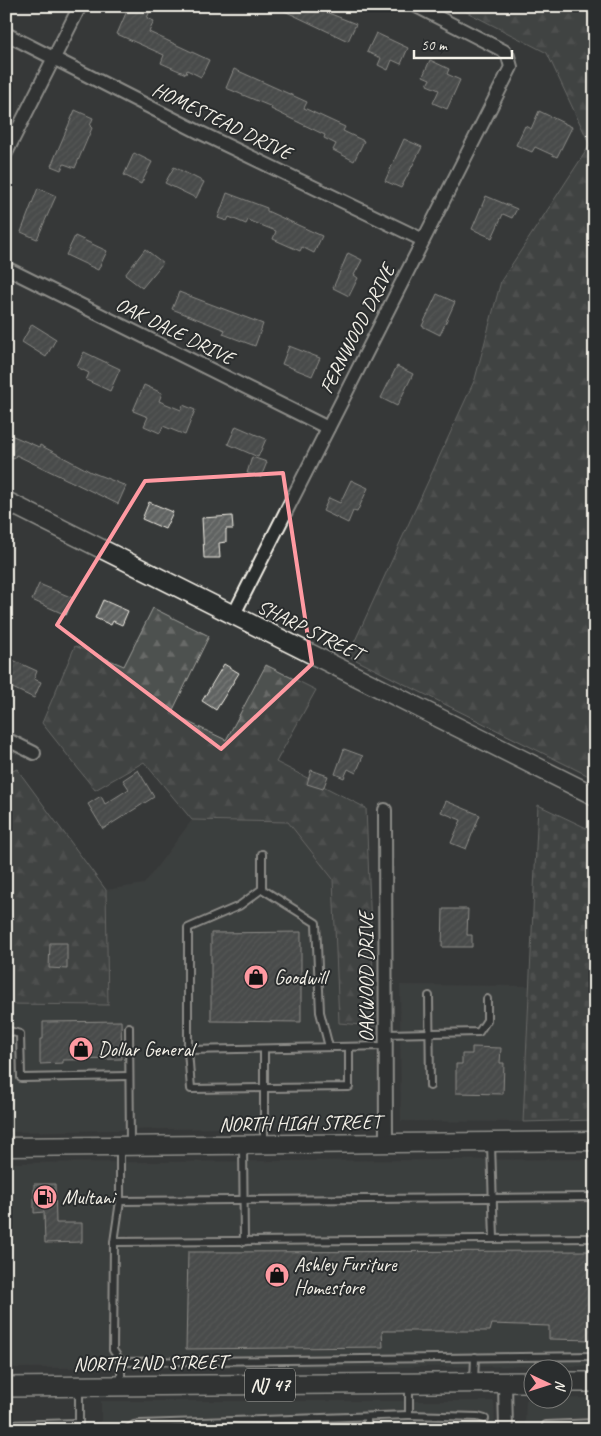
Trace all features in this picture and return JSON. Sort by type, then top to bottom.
[{"type":"main road","name":"NORTH 2ND STREET","points":[[6,1387],[524,1382]]},
{"type":"main road","points":[[574,1382],[595,1382]]},
{"type":"street","points":[[6,153],[80,6]]},
{"type":"street","name":"FERNWOOD DRIVE","points":[[233,616],[511,67],[509,58],[504,50],[416,6]]},
{"type":"street","name":"HOMESTEAD DRIVE","points":[[6,34],[199,132],[423,240]]},
{"type":"street","name":"OAK DALE DRIVE","points":[[6,268],[328,428]]},
{"type":"street","name":"SHARP STREET","points":[[6,502],[595,796]]},
{"type":"street","points":[[6,739],[34,754]]},
{"type":"street","name":"OAKWOOD DRIVE","points":[[385,810],[386,1143]]},
{"type":"street","name":"NORTH HIGH STREET","points":[[6,1146],[595,1141]]},
{"type":"street","points":[[505,1383],[506,1430]]},
{"type":"lane","points":[[262,854],[262,889]]},
{"type":"lane","points":[[262,889],[239,906],[188,928],[188,1050],[191,1089],[349,1087],[349,1047]]},
{"type":"lane","points":[[262,889],[316,923],[320,1012],[329,1047]]},
{"type":"lane","points":[[430,996],[430,1086]]},
{"type":"lane","points":[[188,1050],[349,1047],[431,1033],[479,1032],[487,1020],[487,999]]},
{"type":"lane","points":[[121,1386],[121,1362],[113,1350],[114,1242],[125,1146],[129,1076],[129,1027]]},
{"type":"lane","points":[[6,1030],[20,1034],[21,1078],[129,1076]]},
{"type":"lane","points":[[264,1049],[264,1145]]},
{"type":"lane","points":[[491,1142],[494,1239]]},
{"type":"lane","points":[[243,1145],[244,1242]]},
{"type":"lane","points":[[120,1201],[595,1197]]},
{"type":"lane","points":[[114,1242],[595,1238]]},
{"type":"lane","points":[[121,1362],[595,1356]]},
{"type":"lane","points":[[474,1382],[475,1357]]},
{"type":"lane","points":[[409,1384],[409,1416]]},
{"type":"lane","points":[[6,1425],[79,1423],[78,1387]]},
{"type":"lane","points":[[126,1430],[140,1424],[367,1417],[478,1416],[485,1419]]},
{"type":"lane","points":[[367,1417],[367,1430]]},
{"type":"lane","points":[[546,1430],[546,1425],[595,1423]]},
{"type":"highlighted area","points":[[283,473],[312,664],[221,749],[57,625],[145,481]]},
{"type":"shaded area","points":[[192,820],[288,822],[333,879],[339,1023],[375,1026],[379,1125],[6,1132],[6,1004],[108,1005],[106,890],[144,884]]},
{"type":"shaded area","points":[[400,985],[529,986],[523,1122],[401,1121]]},
{"type":"shaded area","points":[[595,1159],[595,1366],[574,1366],[574,1358],[524,1358],[524,1366],[6,1368],[6,1163]]},
{"type":"shaded area","points":[[574,1398],[595,1398],[595,1430],[525,1430],[526,1408],[574,1408]]},
{"type":"shaded area","points":[[101,1401],[494,1401],[495,1430],[101,1430]]},
{"type":"green space","points":[[455,6],[595,6],[595,779],[348,656],[475,379],[501,281],[590,145],[547,53]]},
{"type":"green space","points":[[153,608],[209,636],[171,714],[226,740],[266,665],[316,690],[276,762],[366,808],[375,1026],[339,1023],[333,879],[288,822],[192,820],[144,762],[95,790],[42,723],[75,646],[124,666]]},
{"type":"green space","points":[[17,769],[106,890],[108,1005],[6,1004],[6,774]]},
{"type":"green space","points":[[538,805],[595,832],[595,1120],[523,1122]]},
{"type":"building","points":[[129,6],[152,6],[147,18],[154,21],[149,32],[209,60],[201,77],[187,70],[186,74],[161,63],[164,55],[117,34]]},
{"type":"building","points":[[274,6],[311,6],[356,24],[348,41]]},
{"type":"building","points":[[376,33],[408,48],[401,64],[392,60],[388,70],[378,65],[381,58],[367,52]]},
{"type":"building","points":[[430,60],[449,69],[447,74],[460,80],[447,109],[433,103],[439,90],[427,85],[430,79],[423,76]]},
{"type":"building","points":[[234,69],[307,102],[304,108],[345,127],[343,131],[364,141],[354,161],[333,150],[336,144],[324,138],[325,135],[271,109],[272,107],[226,88]]},
{"type":"building","points":[[75,110],[93,118],[90,126],[92,128],[75,168],[64,164],[61,170],[51,166]]},
{"type":"building","points":[[539,111],[572,127],[557,157],[535,147],[532,152],[516,145],[525,126],[531,129]]},
{"type":"building","points":[[404,139],[422,147],[401,188],[385,181]]},
{"type":"building","points":[[134,153],[152,162],[141,184],[124,175]]},
{"type":"building","points":[[174,167],[204,182],[196,198],[165,183]]},
{"type":"building","points":[[38,188],[56,196],[37,239],[21,232]]},
{"type":"building","points":[[227,193],[267,208],[267,211],[322,236],[314,253],[302,247],[300,251],[273,239],[276,231],[248,220],[246,224],[229,217],[227,221],[218,218]]},
{"type":"building","points":[[486,196],[517,209],[512,218],[503,214],[492,238],[472,229]]},
{"type":"building","points":[[75,236],[107,251],[98,270],[66,255]]},
{"type":"building","points":[[145,249],[163,263],[142,288],[125,275]]},
{"type":"building","points":[[348,253],[362,260],[354,275],[358,278],[349,296],[333,288]]},
{"type":"building","points":[[179,292],[263,324],[255,346],[223,334],[225,330],[172,309]]},
{"type":"building","points":[[437,294],[455,302],[440,335],[422,326]]},
{"type":"building","points":[[32,324],[56,339],[46,357],[22,342]]},
{"type":"building","points":[[289,346],[320,358],[312,376],[282,364]]},
{"type":"building","points":[[84,352],[120,369],[110,391],[86,380],[89,373],[77,367]]},
{"type":"building","points":[[397,366],[413,374],[397,406],[381,398]]},
{"type":"building","points":[[144,385],[162,393],[159,401],[181,410],[183,405],[195,410],[185,435],[163,426],[160,433],[144,426],[148,417],[133,411]]},
{"type":"building","points":[[236,426],[266,439],[258,457],[228,444]]},
{"type":"building","points":[[6,433],[39,447],[40,445],[91,472],[126,486],[118,504],[16,455],[14,459],[6,456]]},
{"type":"building","points":[[252,457],[267,462],[261,477],[247,473]]},
{"type":"building","points":[[351,480],[368,488],[357,512],[353,511],[348,523],[323,511],[329,498],[340,503]]},
{"type":"building","points":[[149,502],[173,512],[165,529],[142,519]]},
{"type":"building","points":[[232,516],[233,529],[226,529],[226,542],[219,543],[220,558],[204,558],[202,518]]},
{"type":"building","points":[[39,584],[73,598],[66,615],[32,600]]},
{"type":"building","points":[[103,600],[128,611],[122,625],[113,621],[111,625],[95,618]]},
{"type":"building","points":[[6,657],[37,671],[34,679],[41,682],[34,698],[6,685]]},
{"type":"building","points":[[224,664],[239,673],[216,710],[202,701]]},
{"type":"building","points":[[344,749],[363,756],[356,773],[348,769],[344,778],[335,774]]},
{"type":"building","points":[[138,770],[154,797],[103,829],[88,804],[101,796],[105,804],[129,789],[123,780]]},
{"type":"building","points":[[311,770],[328,776],[323,789],[307,784]]},
{"type":"building","points":[[446,801],[480,815],[466,849],[451,843],[461,820],[441,812]]},
{"type":"building","points":[[443,909],[468,909],[467,935],[472,935],[472,947],[442,947]]},
{"type":"building","name":"Goodwill","points":[[301,932],[301,1022],[211,1021],[211,933]]},
{"type":"building","points":[[50,943],[67,943],[67,969],[49,968]]},
{"type":"building","name":"Dollar General","points":[[121,1021],[122,1059],[63,1060],[63,1063],[40,1064],[40,1039],[43,1039],[43,1022]]},
{"type":"building","points":[[472,1047],[501,1048],[500,1063],[504,1063],[503,1094],[456,1093],[456,1064],[462,1064],[462,1054],[472,1054]]},
{"type":"building","points":[[34,1184],[55,1184],[56,1223],[82,1223],[82,1242],[45,1243],[44,1212],[34,1213]]},
{"type":"building","points":[[595,1251],[595,1340],[549,1339],[549,1326],[492,1324],[490,1331],[382,1331],[383,1347],[186,1349],[188,1252]]},
{"type":"place","name":"Goodwill","points":[[256,977]]},
{"type":"place","name":"Dollar General","points":[[81,1049]]},
{"type":"place","name":"Multani","points":[[45,1197]]},
{"type":"place","name":"Ashley Furiture Homestore","points":[[277,1275]]}]
